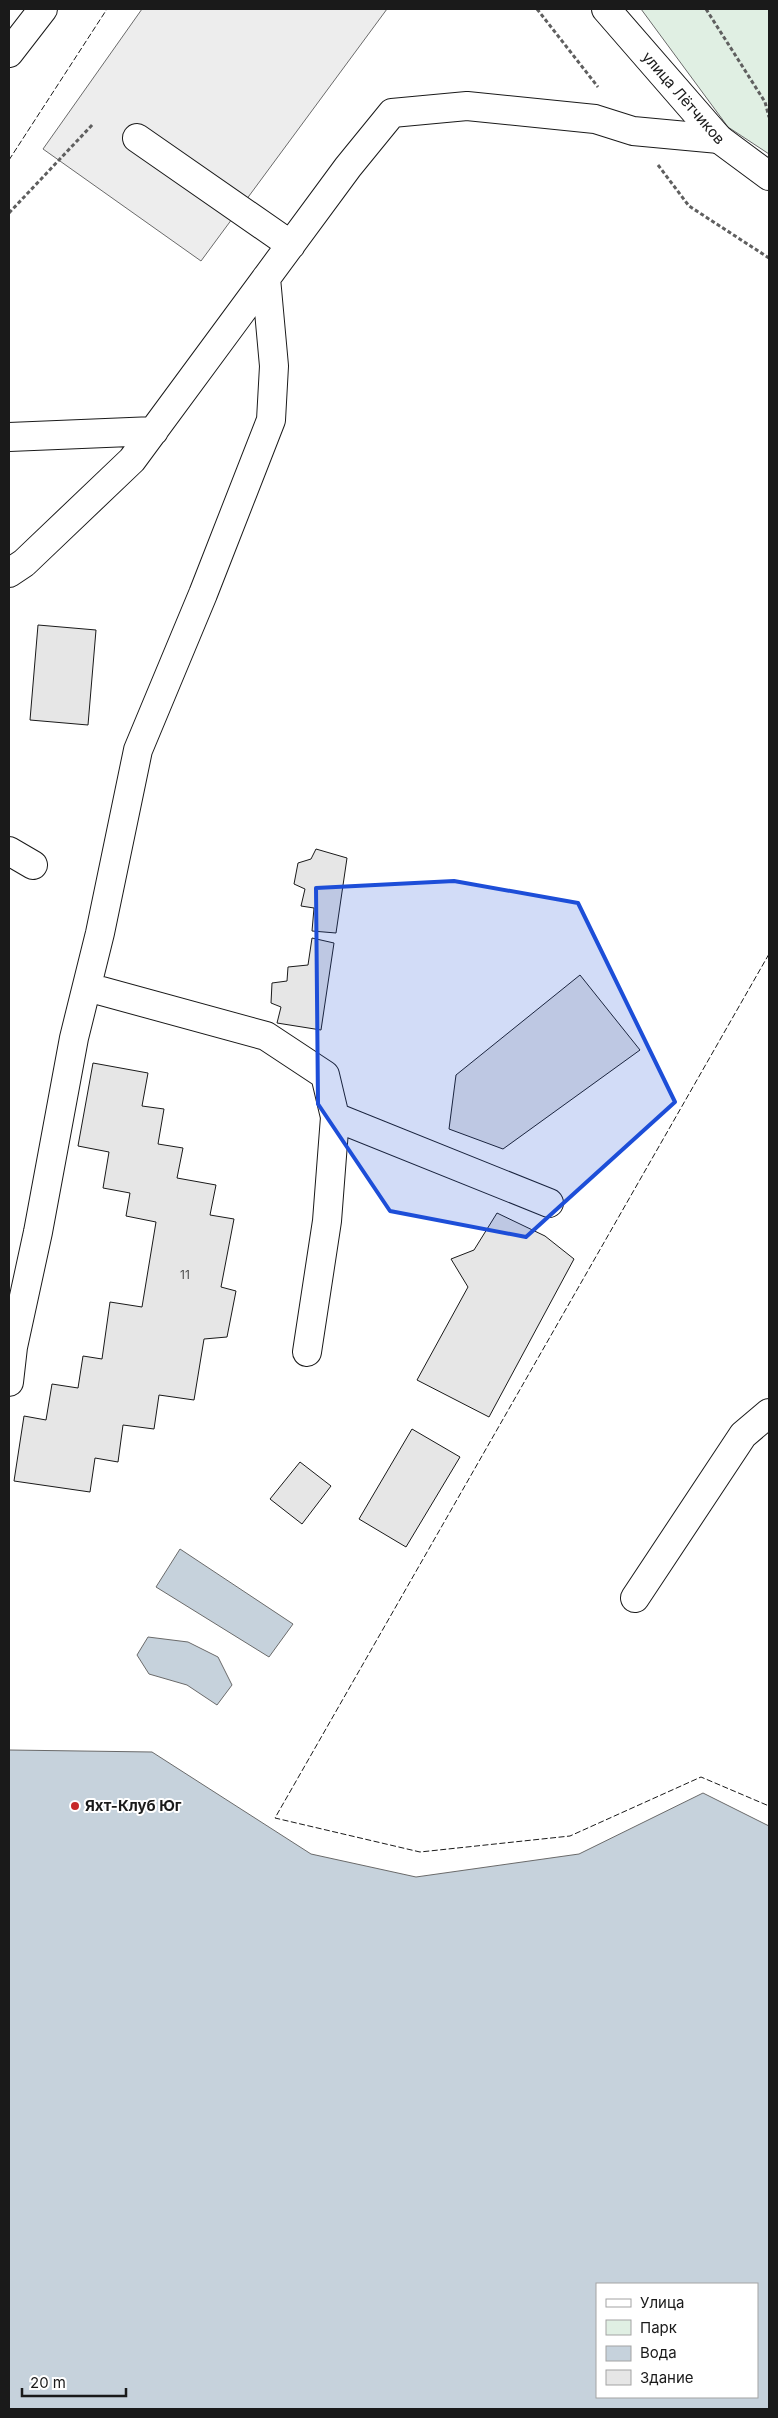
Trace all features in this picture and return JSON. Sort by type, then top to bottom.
[{"type":"main road","points":[[9,53],[43,9]]},
{"type":"main road","name":"улица Лётчиков","points":[[606,9],[719,139],[769,176]]},
{"type":"main road","points":[[9,573],[24,563],[132,460],[348,167],[392,113],[467,106],[595,119],[632,131],[719,139]]},
{"type":"main road","points":[[137,138],[291,245]]},
{"type":"main road","points":[[9,1382],[13,1347],[38,1232],[74,1038],[100,933],[138,750],[204,594],[270,420],[274,366],[266,278]]},
{"type":"main road","points":[[9,437],[154,431]]},
{"type":"main road","points":[[9,851],[33,865]]},
{"type":"main road","points":[[87,987],[266,1036],[325,1075],[335,1117],[327,1221],[307,1352]]},
{"type":"main road","points":[[335,1117],[549,1203]]},
{"type":"main road","points":[[634,1598],[743,1435],[769,1413]]},
{"type":"path","points":[[537,9],[602,93]]},
{"type":"path","points":[[706,9],[765,102],[769,117]]},
{"type":"path","points":[[9,213],[92,124]]},
{"type":"path","points":[[632,131],[689,206],[769,258]]},
{"type":"highlighted area","points":[[454,881],[578,903],[675,1102],[526,1237],[390,1211],[318,1104],[316,888]]},
{"type":"green space","points":[[641,9],[769,9],[769,154],[728,127]]},
{"type":"shaded area","points":[[142,9],[387,9],[201,261],[43,149]]},
{"type":"water","points":[[180,1549],[293,1624],[269,1657],[156,1587]]},
{"type":"water","points":[[148,1637],[188,1642],[218,1657],[232,1685],[217,1705],[187,1685],[149,1674],[137,1655]]},
{"type":"water","points":[[9,1750],[152,1752],[311,1854],[416,1877],[579,1854],[703,1793],[769,1826],[769,2409],[9,2409]]},
{"type":"building","points":[[38,625],[96,630],[88,725],[30,720]]},
{"type":"building","points":[[316,849],[347,858],[336,933],[312,931],[314,908],[301,906],[305,889],[294,884],[298,863],[311,859]]},
{"type":"building","points":[[312,938],[334,943],[321,1030],[277,1023],[281,1007],[271,1003],[272,983],[287,981],[288,967],[308,965]]},
{"type":"building","points":[[580,975],[640,1050],[503,1149],[449,1129],[456,1075]]},
{"type":"building","points":[[93,1063],[148,1073],[142,1106],[164,1109],[158,1144],[183,1148],[177,1178],[216,1185],[210,1215],[234,1219],[221,1287],[236,1291],[227,1337],[204,1339],[194,1400],[159,1395],[154,1429],[123,1425],[118,1462],[95,1458],[90,1492],[14,1481],[24,1416],[46,1420],[52,1384],[78,1388],[83,1356],[102,1359],[110,1302],[142,1307],[156,1222],[126,1216],[130,1193],[103,1188],[109,1152],[78,1146]]},
{"type":"building","points":[[497,1213],[545,1236],[574,1259],[489,1417],[417,1380],[468,1287],[451,1259],[474,1250]]},
{"type":"building","points":[[412,1429],[460,1457],[406,1547],[359,1519]]},
{"type":"building","points":[[300,1462],[331,1486],[302,1524],[270,1499]]},
{"type":"fence","points":[[9,160],[107,9]]},
{"type":"fence","points":[[769,954],[275,1818],[420,1852],[570,1836],[701,1777],[769,1806]]},
{"type":"place","name":"Яхт-Клуб Юг","points":[[75,1806]]}]
